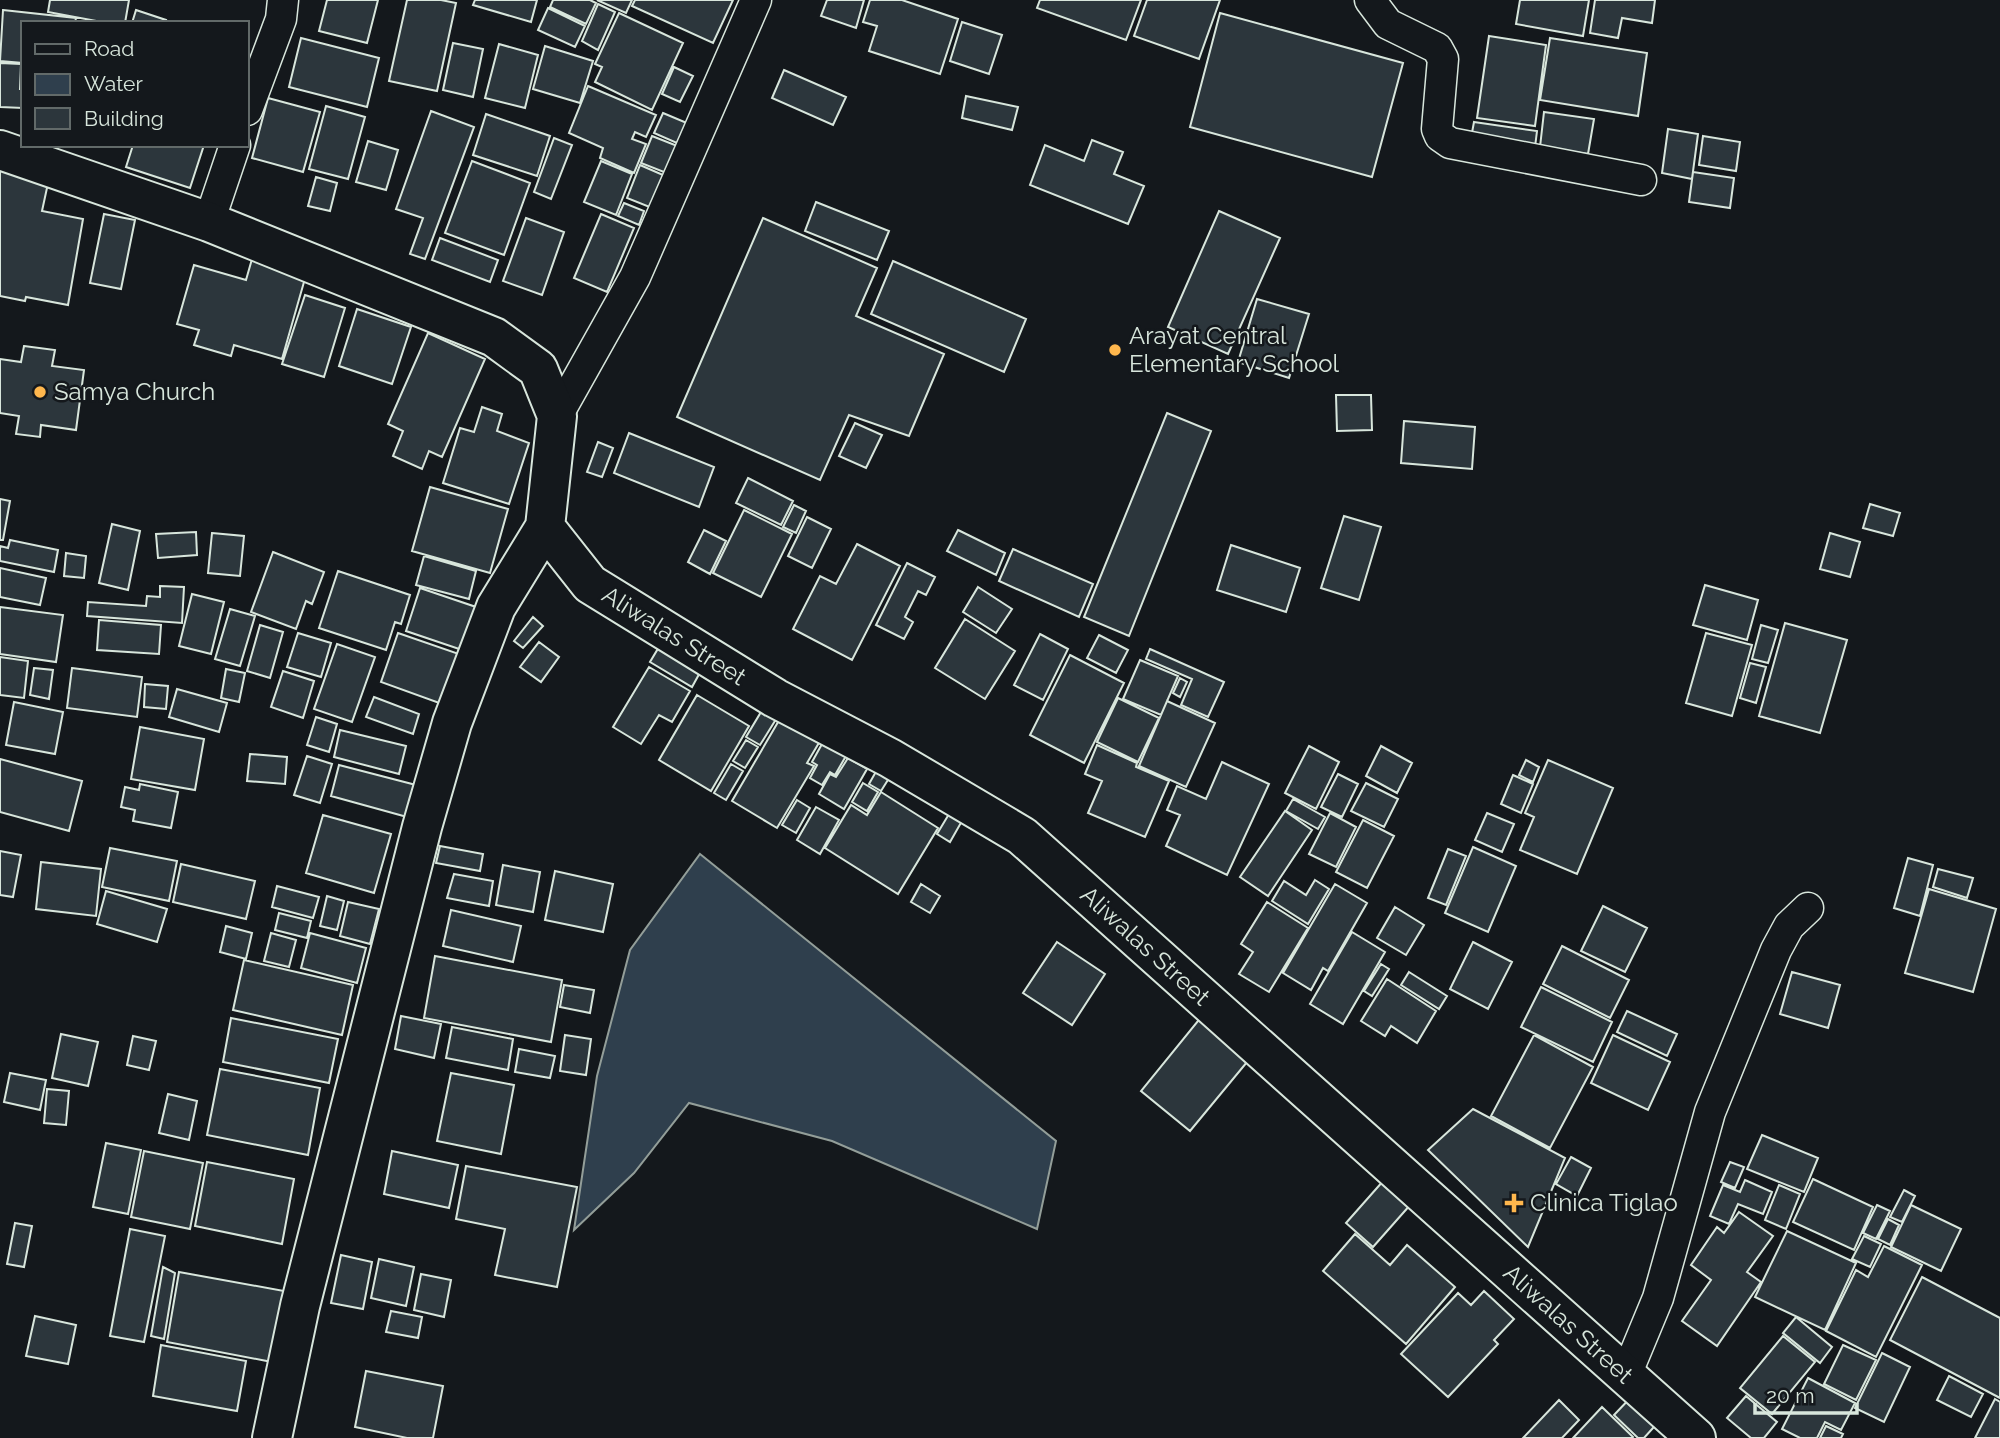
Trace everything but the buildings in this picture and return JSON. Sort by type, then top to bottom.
[{"type":"street","points":[[248,107],[281,19],[284,0]]},
{"type":"street","points":[[272,1438],[300,1306],[422,827],[452,723],[496,607],[545,527],[556,416],[635,277],[756,0]]},
{"type":"street","points":[[1370,0],[1388,24],[1437,48],[1443,59],[1437,129],[1440,136],[1450,143],[1640,180]]},
{"type":"street","points":[[209,222],[234,147]]},
{"type":"street","points":[[0,150],[209,222],[494,337],[538,369],[556,416]]},
{"type":"street","name":"Aliwalas Street","points":[[545,527],[590,584],[775,698],[890,758],[1022,836],[1696,1438]]},
{"type":"street","points":[[1626,1375],[1658,1298],[1710,1112],[1776,950],[1789,926],[1808,908]]},
{"type":"water","points":[[700,854],[1056,1141],[1037,1229],[832,1141],[689,1103],[634,1173],[574,1230],[597,1076],[630,950]]},
{"type":"place","name":"Arayat Central Elementary School","points":[[1115,350]]},
{"type":"place","name":"Samya Church","points":[[40,392]]},
{"type":"place","name":"Clinica Tiglao","points":[[1514,1203]]}]
